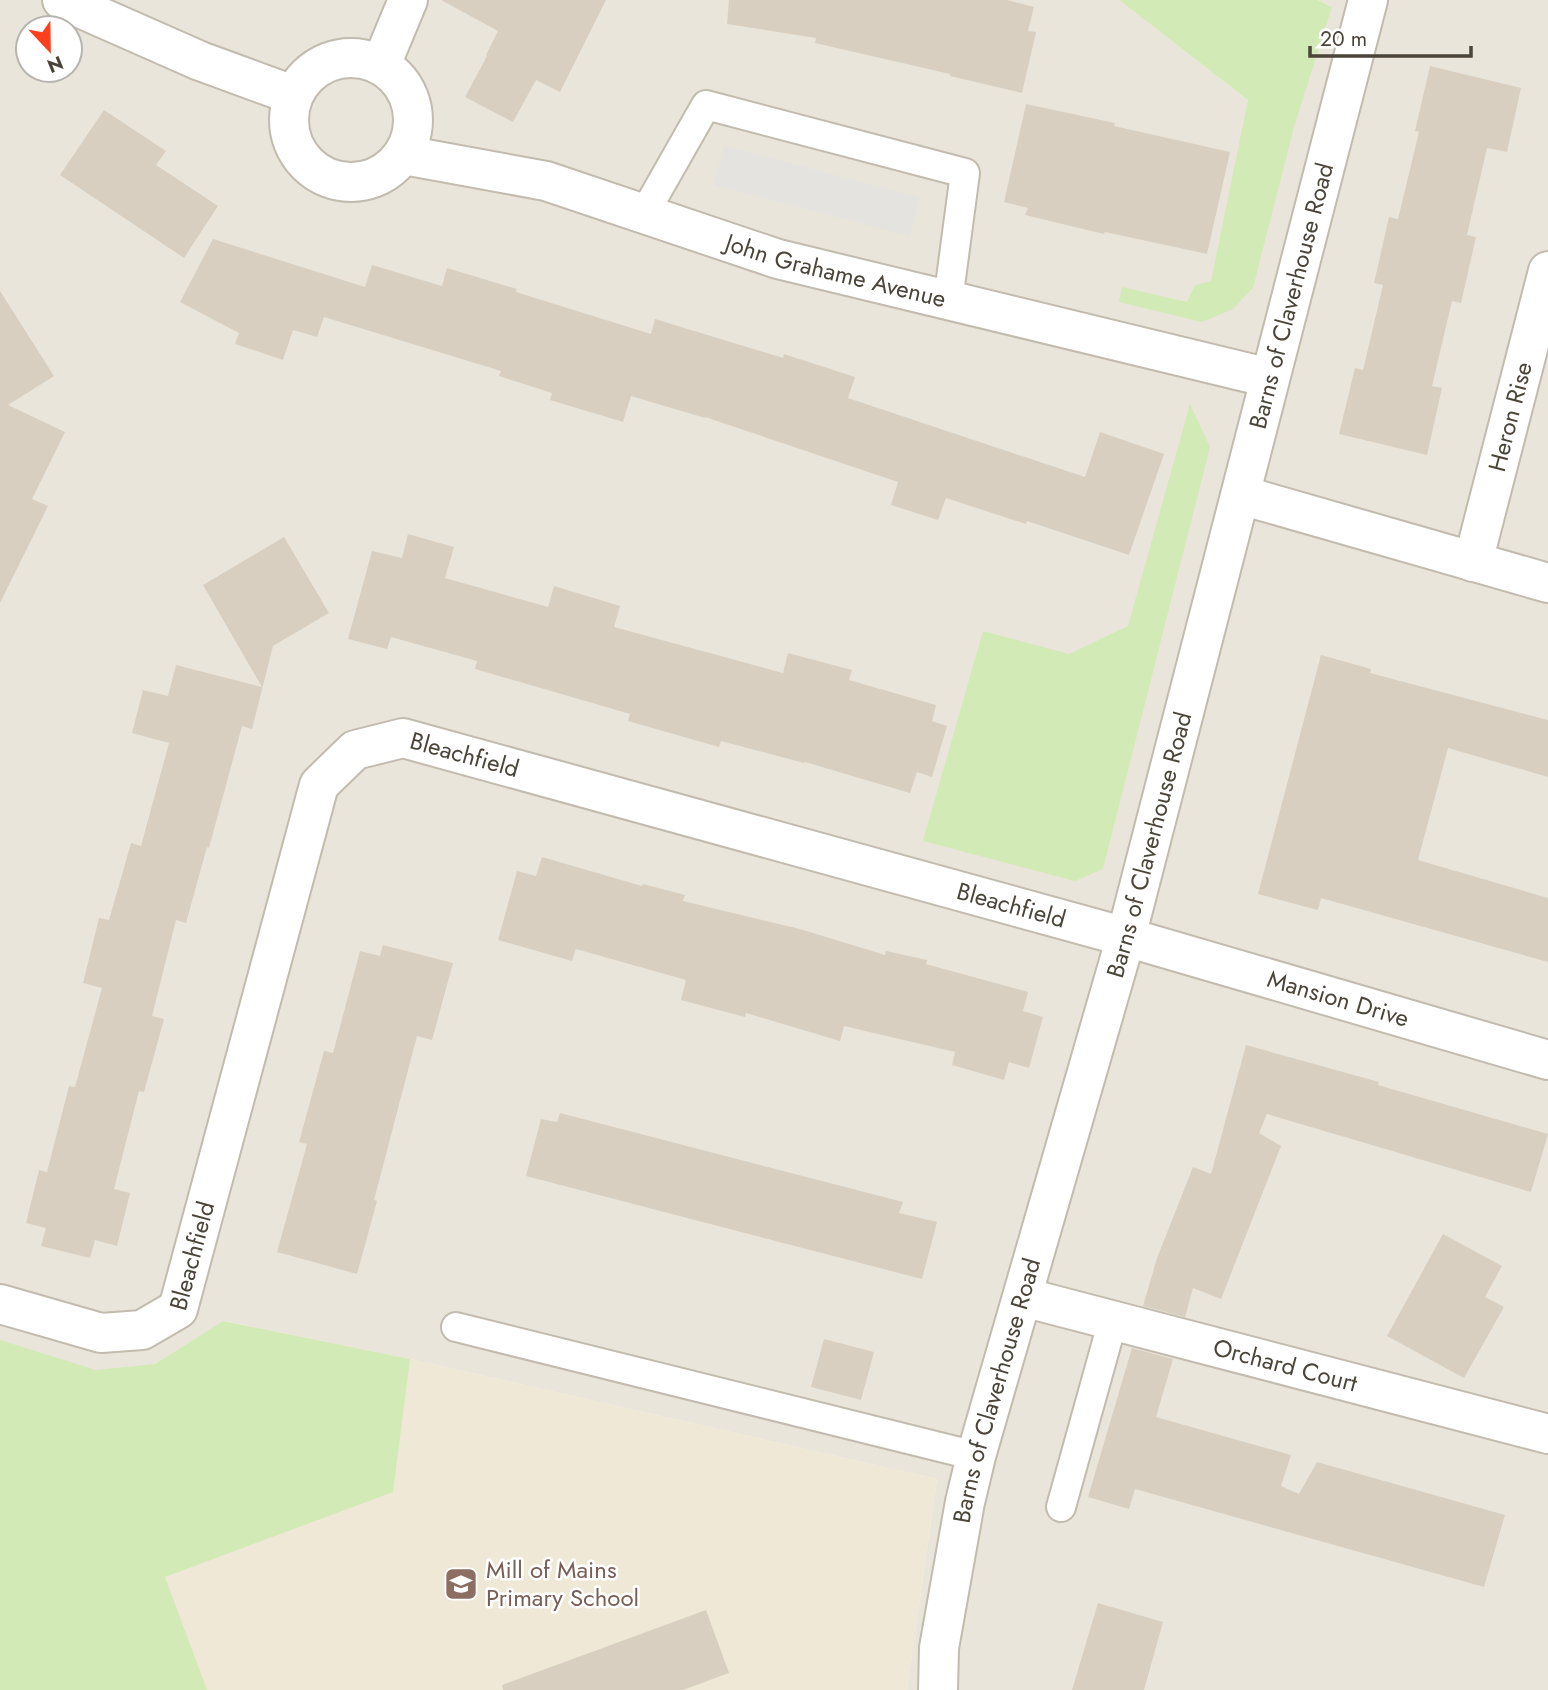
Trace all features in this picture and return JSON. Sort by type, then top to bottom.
[{"type":"street","points":[[62,0],[200,61],[293,95]]},
{"type":"street","points":[[381,65],[408,0]]},
{"type":"street","name":"Barns of Claverhouse Road","points":[[938,1690],[939,1648],[976,1456],[1126,937],[1368,0]]},
{"type":"street","points":[[341,58],[362,59],[381,65],[397,78],[408,95],[413,115],[412,136],[404,155],[390,170],[371,179],[351,183],[330,179],[312,169],[298,155],[290,136],[289,115],[293,95],[305,78],[321,65],[341,58]]},
{"type":"street","name":"John Grahame Avenue","points":[[404,155],[546,181],[778,259],[1270,378]]},
{"type":"street","name":"Heron Rise","points":[[1473,562],[1548,271]]},
{"type":"street","points":[[1241,495],[1548,583]]},
{"type":"street","name":"Bleachfield","points":[[0,1304],[101,1333],[142,1330],[178,1309],[319,785],[355,750],[403,738],[1126,937]]},
{"type":"street","name":"Mansion Drive","points":[[1126,937],[1548,1060]]},
{"type":"street","name":"Orchard Court","points":[[1023,1297],[1548,1434]]},
{"type":"lane","points":[[644,214],[706,105],[965,173],[948,301]]},
{"type":"lane","points":[[1061,1507],[1114,1321]]},
{"type":"lane","points":[[456,1327],[976,1456]]},
{"type":"shaded area","points":[[0,0],[1119,0],[1248,100],[1331,6],[1318,0],[1548,0],[1548,1690],[907,1690],[937,1479],[410,1359],[224,1321],[0,1460]]},
{"type":"shaded area","points":[[724,146],[920,197],[910,236],[714,185]]},
{"type":"shaded area","name":"Mill of Mains Primary School","points":[[223,1321],[410,1359],[937,1479],[907,1690],[0,1690],[155,1364]]},
{"type":"green space","points":[[1119,0],[1318,0],[1332,7],[1294,127],[1253,288],[1233,309],[1202,322],[1119,302],[1122,287],[1187,302],[1195,285],[1211,281],[1248,100]]},
{"type":"green space","points":[[1190,404],[1210,447],[1103,869],[1075,881],[923,841],[983,631],[1069,654],[1128,626]]},
{"type":"green space","points":[[223,1321],[410,1359],[393,1492],[165,1577],[207,1690],[0,1690],[0,1340],[96,1370],[155,1364]]},
{"type":"building","points":[[441,0],[606,0],[560,92],[536,80],[513,122],[465,97],[498,31]]},
{"type":"building","points":[[729,0],[1007,0],[1034,7],[1028,31],[1036,32],[1022,93],[815,43],[816,38],[727,24]]},
{"type":"building","points":[[1430,66],[1521,88],[1507,152],[1487,148],[1467,235],[1476,237],[1461,303],[1452,301],[1432,386],[1442,388],[1427,455],[1339,434],[1355,368],[1363,370],[1383,285],[1374,283],[1389,217],[1398,219],[1419,132],[1415,131]]},
{"type":"building","points":[[1026,104],[1230,152],[1207,254],[1025,215],[1028,208],[1004,202]]},
{"type":"building","points":[[104,110],[166,151],[156,165],[218,206],[184,258],[60,175]]},
{"type":"building","points":[[213,239],[365,287],[372,265],[442,286],[447,268],[651,334],[655,319],[783,358],[784,354],[855,377],[848,398],[1085,477],[1100,432],[1164,454],[1129,555],[1027,521],[1026,524],[946,498],[938,520],[891,505],[898,482],[705,417],[631,396],[623,422],[550,400],[552,393],[499,376],[501,371],[324,317],[317,337],[293,330],[283,360],[235,344],[239,333],[180,302]]},
{"type":"building","points":[[0,291],[54,376],[8,405],[65,432],[32,499],[48,506],[0,603]]},
{"type":"building","points":[[408,534],[454,547],[445,578],[548,607],[554,586],[620,606],[614,627],[783,673],[788,653],[852,670],[849,680],[936,705],[932,721],[947,726],[932,777],[917,772],[910,793],[805,762],[721,741],[719,747],[628,721],[630,714],[475,669],[477,661],[391,637],[387,649],[348,639],[372,551],[402,558]]},
{"type":"building","points":[[284,537],[329,613],[273,646],[252,729],[242,726],[186,923],[176,920],[152,1016],[164,1019],[144,1092],[139,1091],[114,1189],[130,1193],[117,1246],[95,1240],[90,1258],[41,1246],[46,1228],[26,1223],[39,1170],[47,1172],[69,1086],[75,1087],[102,988],[83,983],[99,918],[109,920],[131,843],[141,846],[169,743],[132,733],[143,690],[168,696],[176,665],[262,687],[203,585]]},
{"type":"building","points":[[1321,655],[1371,669],[1370,673],[1548,720],[1548,777],[1448,748],[1418,860],[1548,898],[1548,962],[1321,898],[1318,910],[1258,894]]},
{"type":"building","points":[[542,857],[642,886],[643,884],[685,895],[683,901],[800,929],[885,955],[886,951],[927,960],[926,964],[1028,992],[1023,1011],[1043,1017],[1029,1068],[1009,1062],[1004,1080],[952,1065],[955,1052],[844,1026],[840,1041],[746,1013],[745,1017],[681,1000],[686,980],[576,949],[572,961],[498,940],[517,871],[536,876]]},
{"type":"building","points":[[383,945],[453,963],[432,1040],[417,1036],[357,1274],[277,1252],[307,1144],[299,1142],[324,1051],[333,1053],[360,951],[380,956]]},
{"type":"building","points":[[1246,1045],[1379,1082],[1378,1085],[1548,1134],[1531,1192],[1267,1114],[1259,1133],[1281,1146],[1221,1299],[1193,1288],[1185,1317],[1143,1306],[1157,1258],[1193,1167],[1211,1174]]},
{"type":"building","points":[[560,1113],[903,1202],[899,1213],[937,1222],[922,1279],[526,1176],[541,1119],[557,1122]]},
{"type":"building","points":[[1443,1234],[1502,1266],[1485,1297],[1504,1307],[1464,1378],[1387,1336]]},
{"type":"building","points":[[824,1339],[874,1352],[861,1400],[811,1387]]},
{"type":"building","points":[[1132,1348],[1173,1359],[1156,1417],[1291,1455],[1281,1486],[1299,1494],[1317,1462],[1505,1515],[1484,1587],[1135,1489],[1129,1509],[1088,1497]]},
{"type":"building","points":[[1098,1603],[1163,1622],[1144,1690],[1072,1690]]},
{"type":"building","points":[[706,1610],[729,1673],[683,1690],[503,1690],[502,1685]]},
{"type":"place","name":"Mill of Mains Primary School","points":[[461,1584]]}]
